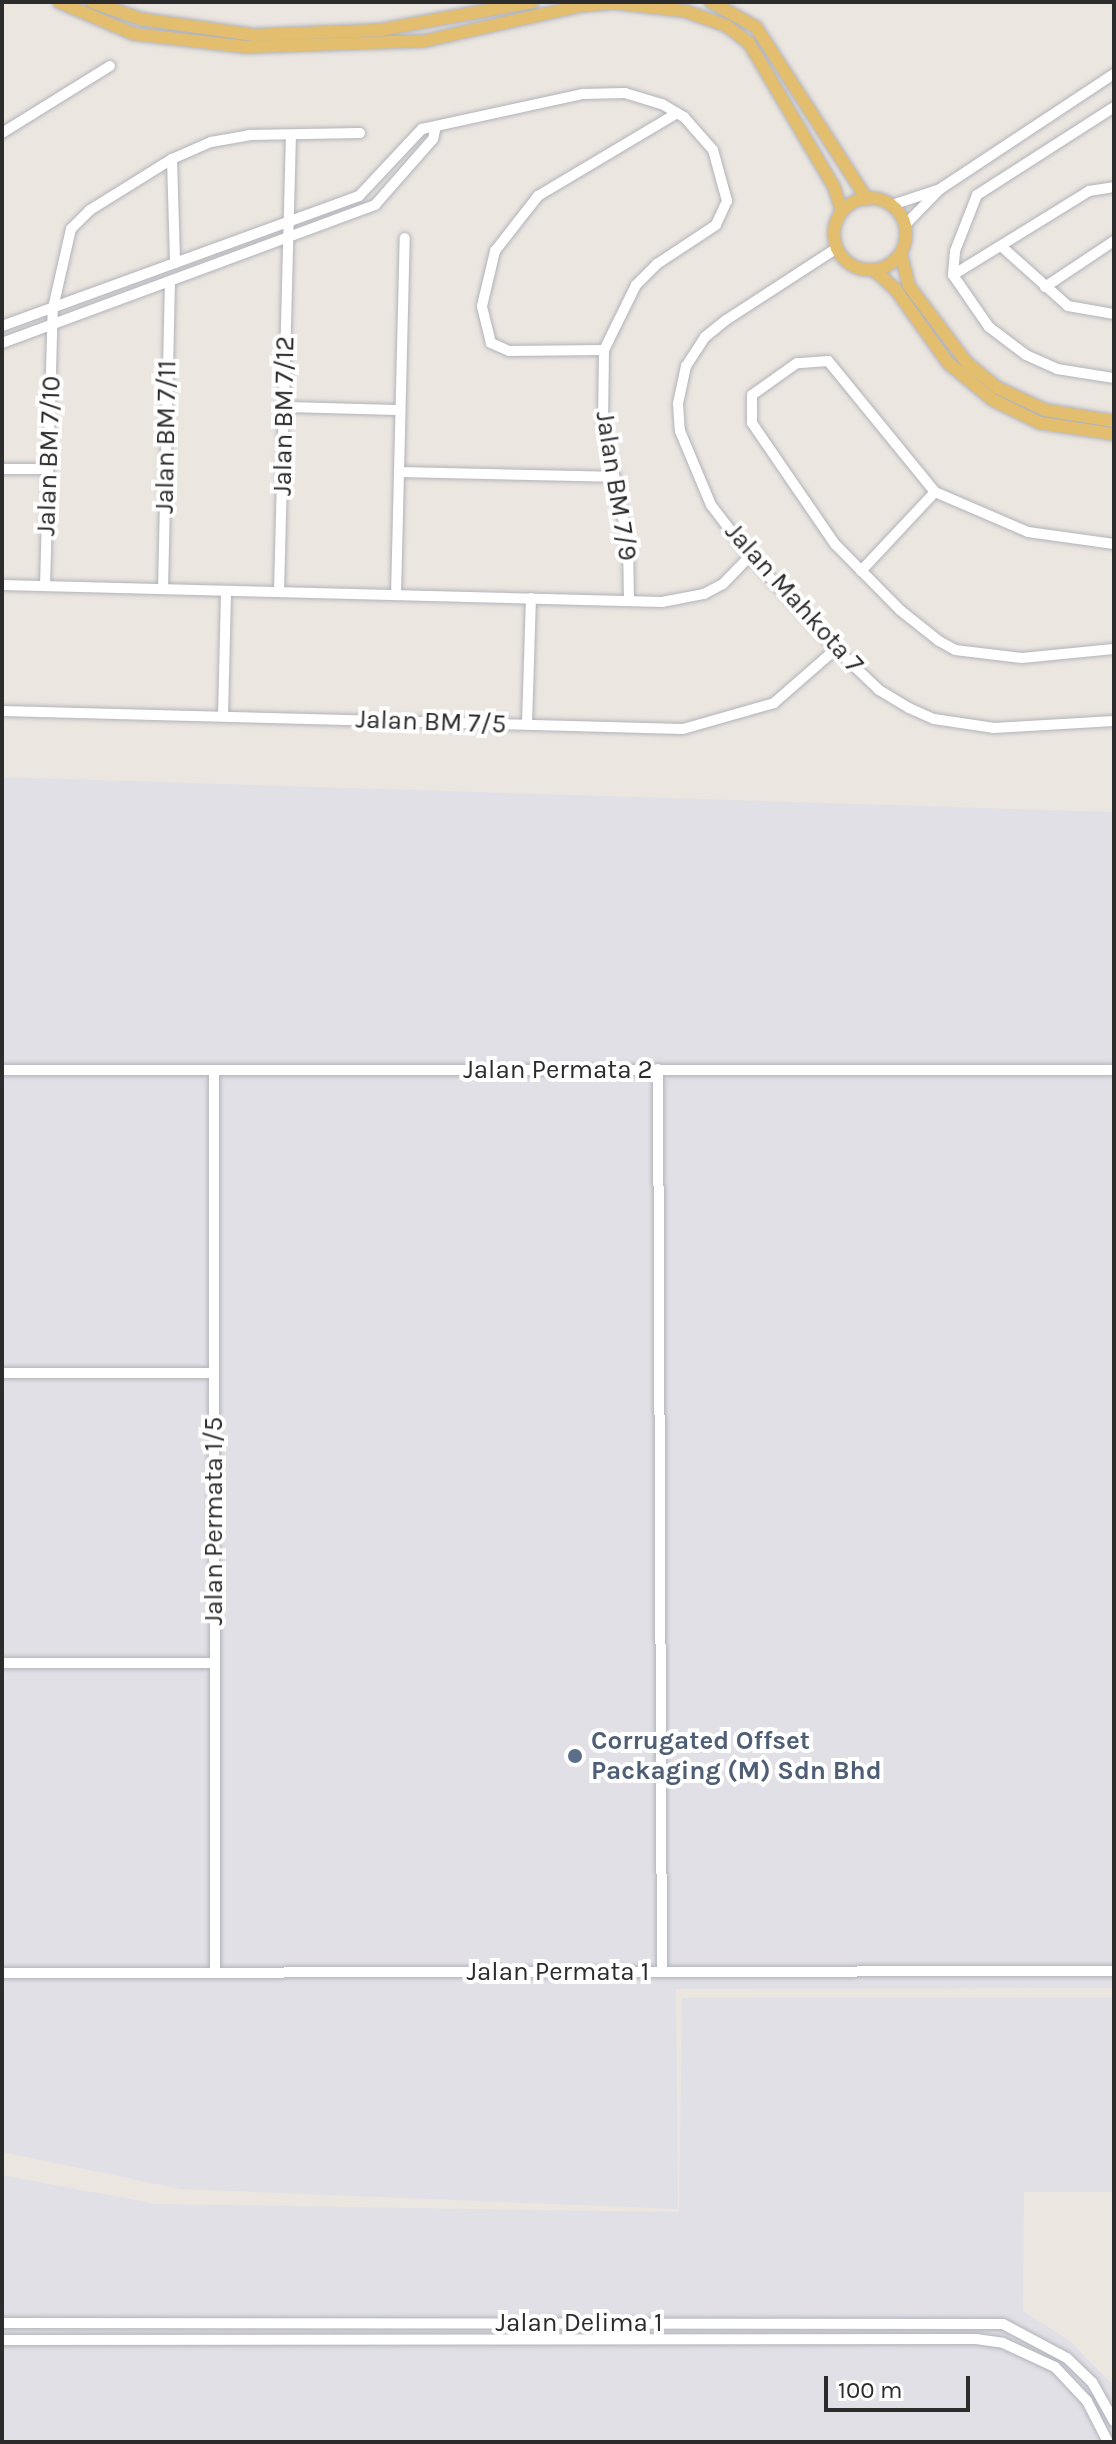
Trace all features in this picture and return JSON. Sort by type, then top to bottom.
[{"type":"main road","points":[[59,2],[134,34],[246,47],[424,41],[603,4],[685,11],[727,26],[749,43],[834,187],[842,212],[835,230],[837,248],[852,265],[874,270],[896,290],[948,363],[993,400],[1040,423],[1114,434]]},
{"type":"main road","points":[[92,2],[141,19],[254,35],[380,30],[530,2]]},
{"type":"main road","points":[[711,2],[756,27],[867,199]]},
{"type":"main road","points":[[842,212],[867,199],[892,205],[905,225],[901,254],[909,286],[967,363],[998,388],[1045,410],[1114,421]]},
{"type":"main road","points":[[874,270],[901,254]]},
{"type":"street","points":[[2,133],[110,66]]},
{"type":"street","points":[[905,225],[940,189],[1114,74]]},
{"type":"street","name":"Jalan BM 7/9","points":[[436,126],[603,92],[642,97],[677,113],[713,150],[727,188],[724,213],[716,225],[657,264],[636,285],[604,350],[603,420],[612,477],[628,543],[629,601]]},
{"type":"street","points":[[1112,112],[977,195],[959,238],[953,275],[989,327],[1026,355],[1057,369],[1114,378]]},
{"type":"street","points":[[604,350],[509,351],[491,343],[482,306],[495,251],[538,196],[677,113]]},
{"type":"street","points":[[2,326],[362,195],[422,129],[436,126],[433,139],[381,201],[288,241],[2,343]]},
{"type":"street","name":"Jalan BM 7/10","points":[[45,586],[53,308],[71,229],[90,210],[172,159],[211,142],[360,133]]},
{"type":"street","name":"Jalan BM 7/12","points":[[279,592],[291,135]]},
{"type":"street","points":[[172,159],[175,263]]},
{"type":"street","points":[[953,275],[1089,191],[1114,187]]},
{"type":"street","points":[[892,205],[940,189]]},
{"type":"street","points":[[396,595],[405,238]]},
{"type":"street","points":[[1045,287],[1114,241]]},
{"type":"street","points":[[1001,246],[1072,308],[1114,314]]},
{"type":"street","name":"Jalan Mahkota 7","points":[[837,248],[715,328],[686,366],[678,404],[686,450],[711,505],[750,556],[836,649],[879,690],[934,719],[994,728],[1114,721]]},
{"type":"street","name":"Jalan BM 7/11","points":[[163,589],[170,284]]},
{"type":"street","points":[[1114,544],[1028,532],[935,492],[836,365],[818,359],[797,363],[756,389],[749,402],[752,423],[792,487],[861,571],[900,610],[955,650],[1022,658],[1114,649]]},
{"type":"street","points":[[284,407],[400,410]]},
{"type":"street","points":[[2,469],[48,469]]},
{"type":"street","points":[[399,472],[612,477]]},
{"type":"street","points":[[861,571],[935,492]]},
{"type":"street","points":[[2,585],[629,601],[704,594],[723,584],[750,556]]},
{"type":"street","points":[[223,716],[226,591]]},
{"type":"street","points":[[527,724],[531,598]]},
{"type":"street","name":"Jalan BM 7/5","points":[[2,711],[683,729],[774,703],[836,649]]},
{"type":"street","points":[[658,1069],[662,1972]]},
{"type":"street","name":"Jalan Permata 2","points":[[2,1070],[1114,1070]]},
{"type":"street","name":"Jalan Permata 1/5","points":[[214,1070],[215,1973]]},
{"type":"street","points":[[2,1373],[214,1373]]},
{"type":"street","points":[[2,1663],[214,1663]]},
{"type":"street","name":"Jalan Permata 1","points":[[2,1973],[1114,1971]]},
{"type":"street","name":"Jalan Delima 1","points":[[2,2323],[1003,2324],[1067,2358],[1092,2382],[1114,2421]]},
{"type":"street","name":"Jalan Delima 1","points":[[2,2340],[976,2339],[1003,2343],[1055,2367],[1087,2401],[1108,2442]]},
{"type":"shaded area","points":[[2,777],[1114,812],[1114,1988],[676,1989],[678,2209],[180,2189],[2,2152]]},
{"type":"shaded area","points":[[682,1998],[1114,1998],[1114,2192],[1024,2192],[1023,2311],[1070,2341],[1114,2386],[1114,2442],[2,2442],[2,2175],[156,2204],[679,2212]]},
{"type":"place","name":"Corrugated Offset Packaging (M) Sdn Bhd","points":[[575,1756]]}]
